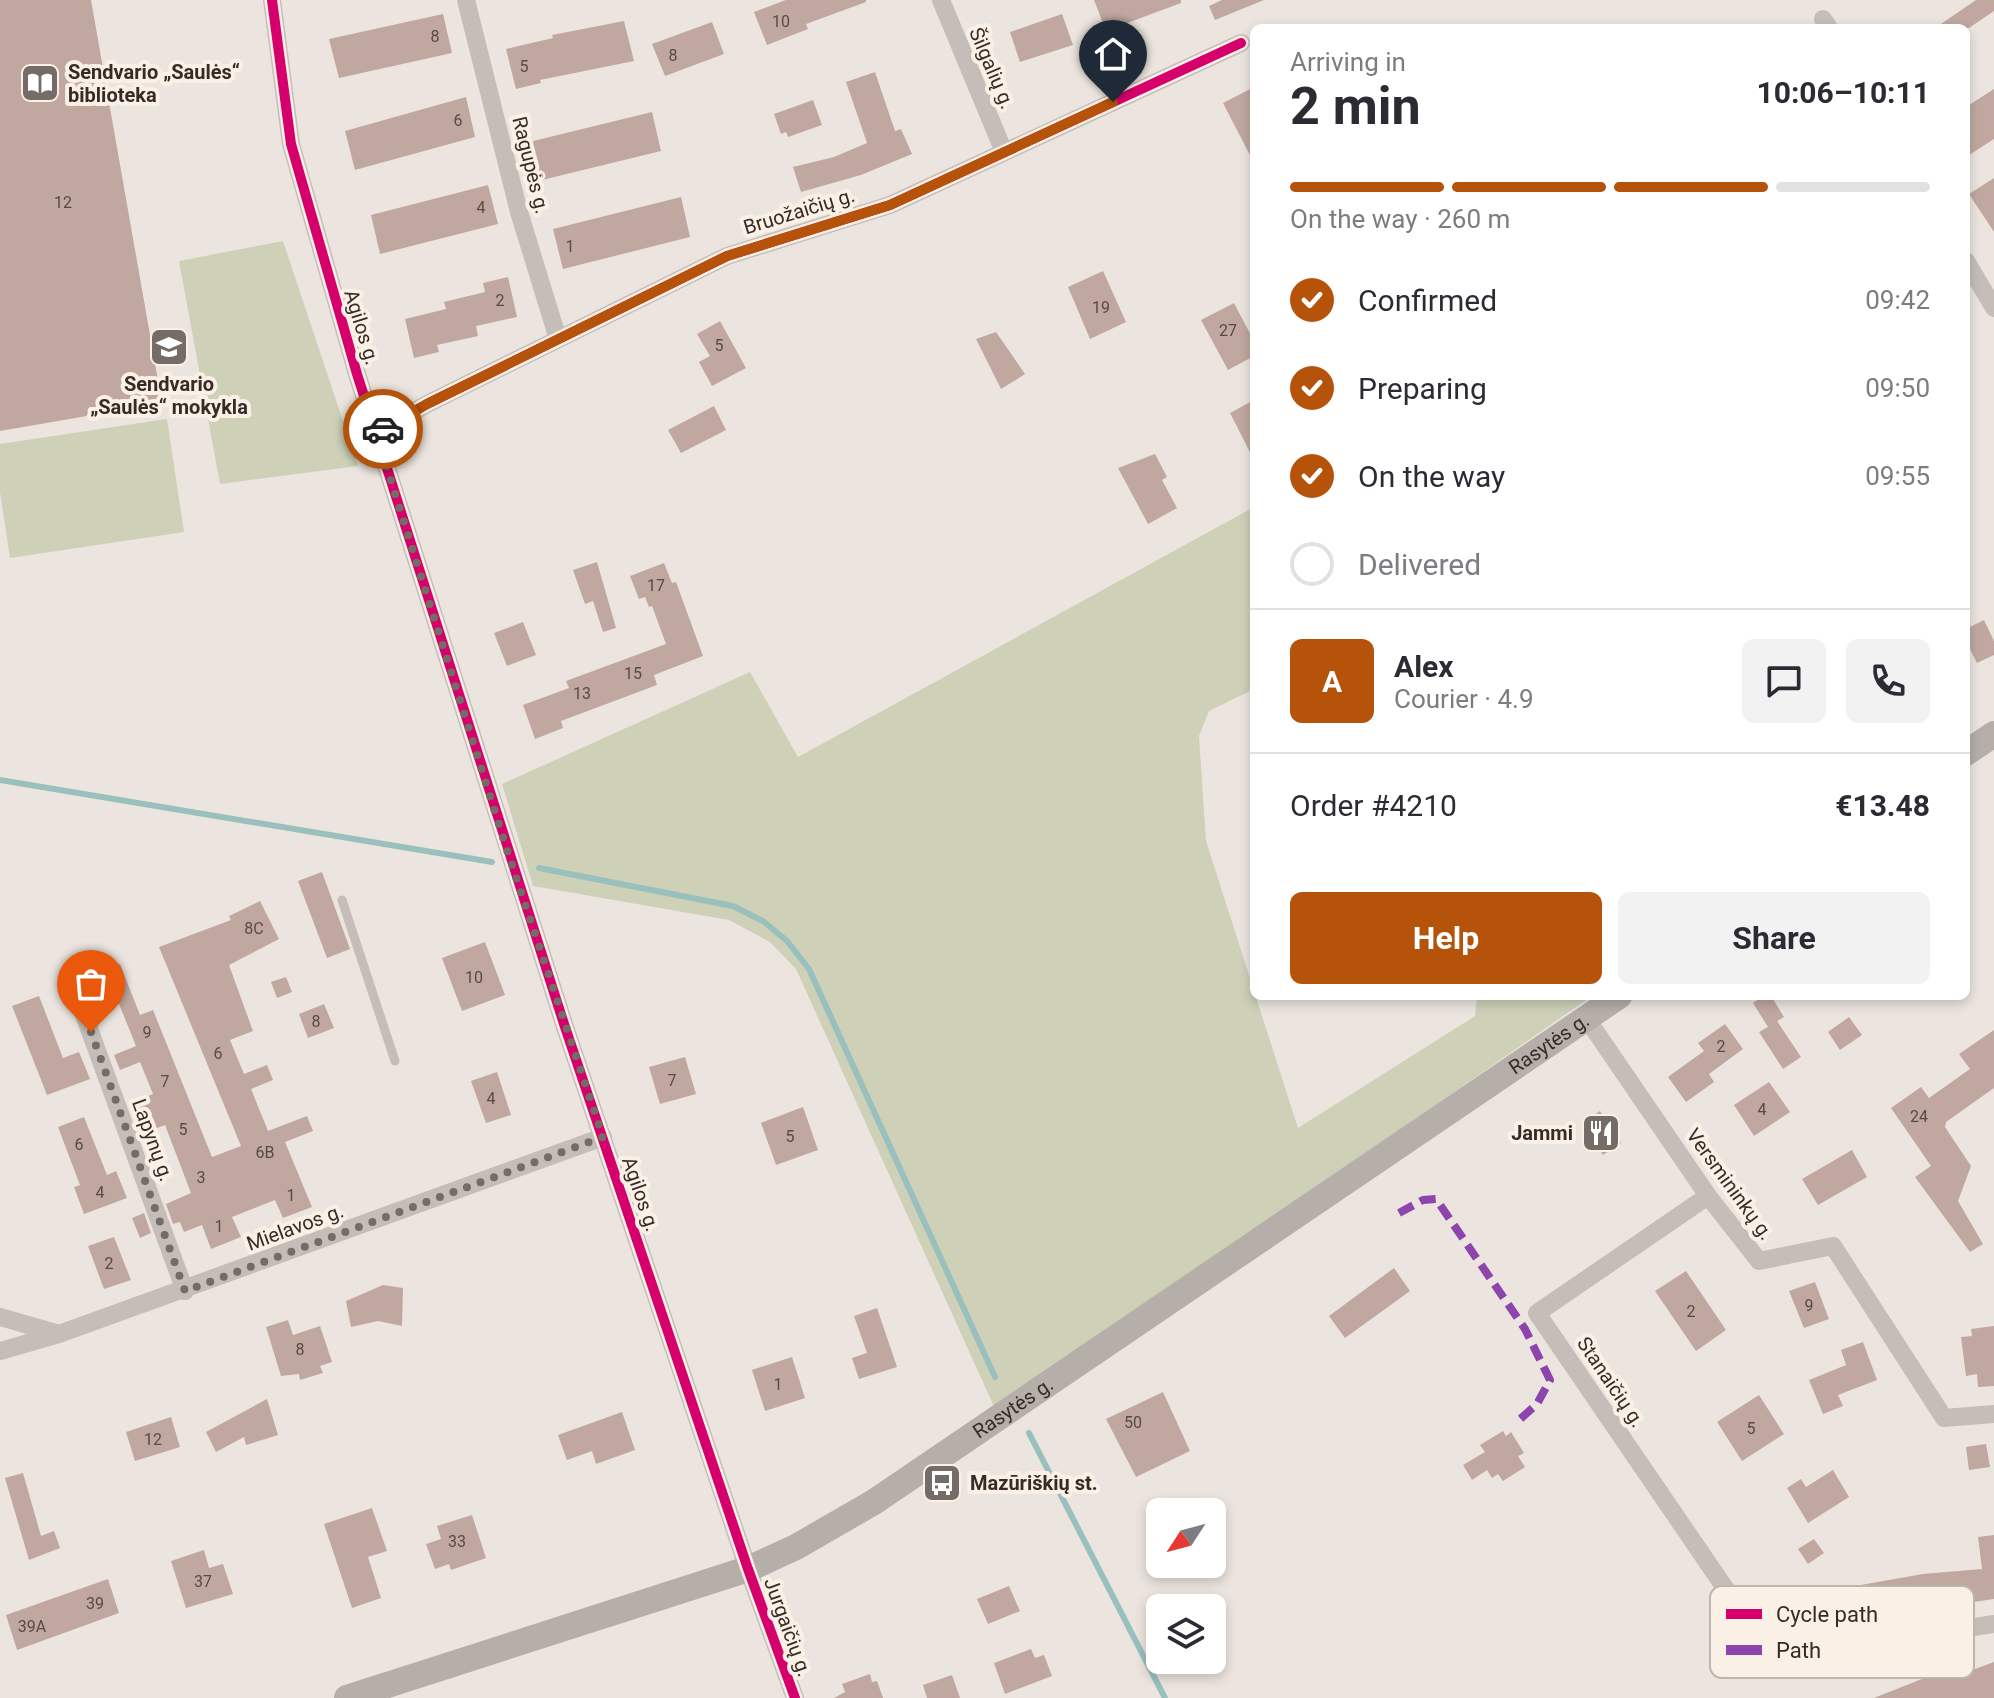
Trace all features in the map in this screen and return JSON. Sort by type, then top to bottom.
[{"type":"main road","points":[[1970,750],[1994,734]]},
{"type":"main road","name":"Rasytės g.","points":[[347,1698],[748,1569],[796,1547],[867,1507],[1613,1000]]},
{"type":"street","name":"Agilos g.","points":[[272,0],[291,144],[376,433],[507,850],[748,1569]]},
{"type":"street","name":"Ragupės g.","points":[[466,0],[519,212],[558,339]]},
{"type":"street","name":"Šilgalių g.","points":[[941,0],[1004,152]]},
{"type":"street","name":"Bruožaičių g.","points":[[376,433],[727,256],[853,219],[1241,43]]},
{"type":"street","points":[[1970,268],[1994,308]]},
{"type":"street","name":"Lapynų g.","points":[[80,1004],[185,1291]]},
{"type":"street","name":"Versmininkų g.","points":[[1587,1019],[1708,1196],[1759,1261],[1833,1246],[1944,1418],[1994,1414]]},
{"type":"street","name":"Mielavos g.","points":[[0,1351],[185,1291],[603,1137]]},
{"type":"street","name":"Stanaičių g.","points":[[1708,1196],[1537,1313],[1724,1586]]},
{"type":"street","points":[[0,1317],[59,1334]]},
{"type":"street","name":"Jurgaičių g.","points":[[748,1569],[795,1698]]},
{"type":"street","points":[[1974,1627],[1994,1624]]},
{"type":"lane","points":[[342,900],[395,1061]]},
{"type":"green space","points":[[283,241],[358,466],[220,484],[179,261]]},
{"type":"green space","points":[[167,419],[184,532],[10,558],[0,492],[0,444]]},
{"type":"green space","points":[[1250,509],[1250,691],[1209,711],[1199,736],[1206,841],[1250,978],[1250,1000],[1257,1000],[1298,1128],[1475,1016],[1477,1000],[1586,1000],[996,1411],[796,969],[770,942],[729,920],[533,886],[502,784],[750,672],[798,757]]},
{"type":"building","points":[[0,0],[91,0],[162,403],[0,431]]},
{"type":"building","points":[[786,0],[866,2],[806,24],[808,29],[767,45],[754,12]]},
{"type":"building","points":[[1094,0],[1181,0],[1181,3],[1106,31]]},
{"type":"building","points":[[1222,0],[1264,0],[1215,20],[1209,6]]},
{"type":"building","points":[[1976,0],[1994,0],[1994,11],[1970,27],[1970,24],[1941,24]]},
{"type":"building","points":[[443,14],[452,53],[339,78],[329,39]]},
{"type":"building","points":[[1062,14],[1073,45],[1020,62],[1010,32]]},
{"type":"building","points":[[624,21],[634,61],[540,80],[541,83],[516,89],[506,49],[553,38],[552,35]]},
{"type":"building","points":[[712,22],[724,54],[665,76],[652,44]]},
{"type":"building","points":[[875,72],[895,131],[901,129],[912,154],[861,175],[801,192],[793,167],[834,157],[867,143],[846,82]]},
{"type":"building","points":[[1250,89],[1250,155],[1223,103]]},
{"type":"building","points":[[1994,89],[1994,139],[1970,154],[1970,104]]},
{"type":"building","points":[[466,97],[475,137],[355,170],[345,131]]},
{"type":"building","points":[[813,100],[822,125],[788,137],[786,132],[781,134],[774,114]]},
{"type":"building","points":[[652,112],[661,151],[538,181],[529,142]]},
{"type":"building","points":[[1994,178],[1994,232],[1970,196]]},
{"type":"building","points":[[488,185],[498,224],[380,254],[371,215]]},
{"type":"building","points":[[681,197],[690,237],[563,269],[553,229]]},
{"type":"building","points":[[1103,271],[1126,322],[1090,339],[1068,287]]},
{"type":"building","points":[[508,277],[517,317],[476,326],[478,336],[437,345],[439,352],[414,358],[405,319],[446,309],[444,302],[485,292],[483,283]]},
{"type":"building","points":[[1234,303],[1250,333],[1250,358],[1228,370],[1201,320]]},
{"type":"building","points":[[720,321],[746,368],[712,386],[699,362],[710,356],[697,334]]},
{"type":"building","points":[[996,332],[1025,374],[1001,389],[976,339]]},
{"type":"building","points":[[1250,402],[1250,452],[1230,413]]},
{"type":"building","points":[[714,406],[726,430],[681,453],[668,430]]},
{"type":"building","points":[[1155,454],[1167,477],[1162,480],[1177,508],[1148,524],[1118,468]]},
{"type":"building","points":[[597,562],[616,628],[603,632],[593,601],[585,604],[573,570]]},
{"type":"building","points":[[664,563],[672,583],[676,582],[703,656],[654,675],[657,685],[561,721],[563,728],[535,739],[523,705],[569,688],[566,681],[666,644],[652,606],[649,607],[645,597],[639,599],[630,576]]},
{"type":"building","points":[[1984,620],[1994,641],[1994,655],[1977,663],[1970,649],[1970,627]]},
{"type":"building","points":[[523,622],[536,655],[507,666],[494,633]]},
{"type":"building","points":[[322,872],[350,949],[327,958],[298,881]]},
{"type":"building","points":[[260,901],[279,939],[229,965],[253,1031],[230,1040],[244,1074],[267,1065],[273,1080],[251,1089],[268,1131],[307,1116],[313,1131],[285,1142],[312,1207],[283,1218],[275,1200],[232,1217],[241,1237],[211,1249],[202,1225],[184,1232],[180,1222],[173,1224],[166,1204],[191,1193],[165,1125],[144,1133],[132,1103],[153,1094],[140,1062],[120,1070],[114,1055],[136,1046],[119,1004],[104,1009],[90,975],[120,964],[140,1015],[153,1010],[212,1157],[241,1146],[159,947],[231,920],[229,916]]},
{"type":"building","points":[[485,942],[505,995],[462,1011],[442,958]]},
{"type":"building","points":[[286,977],[292,992],[277,998],[271,982]]},
{"type":"building","points":[[39,996],[63,1058],[79,1052],[90,1079],[47,1095],[12,1006]]},
{"type":"building","points":[[1773,1000],[1784,1017],[1777,1021],[1801,1057],[1783,1069],[1759,1032],[1768,1027],[1753,1003]]},
{"type":"building","points":[[324,1004],[334,1028],[308,1038],[299,1014]]},
{"type":"building","points":[[1849,1017],[1862,1035],[1840,1050],[1828,1032]]},
{"type":"building","points":[[1725,1024],[1743,1049],[1709,1074],[1714,1082],[1686,1102],[1668,1077],[1704,1051],[1698,1043]]},
{"type":"building","points":[[1994,1030],[1994,1088],[1946,1122],[1945,1127],[1971,1166],[1958,1201],[1983,1244],[1970,1252],[1915,1177],[1931,1166],[1891,1108],[1921,1087],[1929,1098],[1970,1069],[1959,1054]]},
{"type":"building","points":[[685,1057],[696,1094],[660,1104],[649,1067]]},
{"type":"building","points":[[497,1072],[511,1115],[486,1123],[471,1081]]},
{"type":"building","points":[[1769,1082],[1790,1112],[1754,1136],[1734,1105]]},
{"type":"building","points":[[803,1107],[818,1150],[776,1165],[761,1123]]},
{"type":"building","name":"Jammi","points":[[1600,1111],[1621,1143],[1603,1155],[1582,1123]]},
{"type":"building","points":[[84,1117],[107,1175],[116,1171],[127,1198],[84,1214],[74,1187],[80,1185],[58,1127]]},
{"type":"building","points":[[1852,1150],[1867,1177],[1818,1205],[1802,1179]]},
{"type":"building","points":[[144,1213],[151,1233],[140,1238],[132,1218]]},
{"type":"building","points":[[114,1237],[131,1280],[104,1289],[88,1246]]},
{"type":"building","points":[[1394,1268],[1410,1291],[1345,1338],[1329,1316]]},
{"type":"building","points":[[1686,1271],[1726,1330],[1696,1351],[1655,1291]]},
{"type":"building","points":[[1815,1282],[1829,1319],[1804,1328],[1789,1291]]},
{"type":"building","points":[[383,1285],[403,1288],[402,1326],[378,1321],[351,1327],[346,1301]]},
{"type":"building","points":[[877,1308],[897,1367],[859,1379],[852,1358],[867,1353],[854,1316]]},
{"type":"building","points":[[288,1320],[293,1335],[320,1326],[332,1362],[320,1366],[323,1373],[300,1380],[299,1374],[281,1376],[266,1327]]},
{"type":"building","points":[[1994,1326],[1994,1386],[1978,1387],[1977,1374],[1966,1376],[1961,1337],[1972,1336],[1971,1329]]},
{"type":"building","points":[[1863,1342],[1877,1380],[1838,1395],[1843,1406],[1823,1414],[1809,1380],[1846,1365],[1841,1350]]},
{"type":"building","points":[[792,1357],[805,1398],[765,1411],[752,1370]]},
{"type":"building","points":[[1163,1392],[1190,1451],[1136,1477],[1106,1419]]},
{"type":"building","points":[[1759,1395],[1784,1434],[1742,1461],[1717,1422]]},
{"type":"building","points":[[267,1399],[278,1435],[246,1445],[244,1437],[216,1452],[206,1432]]},
{"type":"building","points":[[622,1412],[635,1450],[596,1464],[592,1451],[567,1460],[558,1435]]},
{"type":"building","points":[[171,1417],[180,1447],[135,1461],[126,1432]]},
{"type":"building","points":[[1503,1431],[1506,1436],[1511,1432],[1524,1453],[1518,1456],[1525,1467],[1503,1481],[1498,1474],[1492,1478],[1487,1470],[1472,1480],[1463,1465],[1485,1452],[1480,1445]]},
{"type":"building","points":[[1986,1444],[1990,1467],[1969,1470],[1966,1447]]},
{"type":"building","points":[[1833,1470],[1849,1497],[1808,1523],[1787,1488],[1801,1479],[1806,1487]]},
{"type":"building","points":[[23,1473],[41,1536],[54,1531],[60,1548],[29,1560],[5,1478]]},
{"type":"building","points":[[372,1508],[387,1551],[368,1557],[381,1598],[352,1608],[324,1524]]},
{"type":"building","points":[[472,1515],[486,1558],[451,1570],[449,1564],[435,1569],[426,1544],[441,1539],[437,1526]]},
{"type":"building","points":[[1994,1535],[1994,1599],[1974,1602],[1974,1586],[1855,1586],[1923,1574],[1982,1569],[1978,1537]]},
{"type":"building","points":[[1814,1539],[1824,1553],[1808,1564],[1798,1549]]},
{"type":"building","points":[[204,1550],[209,1568],[223,1564],[233,1594],[186,1608],[171,1561]]},
{"type":"building","points":[[108,1579],[119,1613],[17,1650],[6,1615]]},
{"type":"building","points":[[1009,1586],[1020,1611],[988,1624],[977,1599]]},
{"type":"building","points":[[1031,1649],[1035,1658],[1044,1655],[1052,1676],[1005,1694],[994,1663]]},
{"type":"building","points":[[1994,1662],[1994,1698],[1874,1698],[1924,1678],[1974,1678],[1974,1669]]},
{"type":"building","points":[[870,1674],[872,1682],[877,1681],[883,1698],[834,1698],[845,1692],[842,1684]]},
{"type":"building","points":[[952,1675],[960,1698],[927,1698],[923,1685]]},
{"type":"waterway","points":[[0,780],[492,862]]},
{"type":"waterway","points":[[539,868],[733,906],[763,921],[787,941],[809,969],[995,1377]]},
{"type":"waterway","points":[[1029,1433],[1165,1698]]},
{"type":"marked path","points":[[1399,1213],[1423,1200],[1436,1199],[1525,1329],[1550,1380],[1537,1404],[1518,1421]]},
{"type":"cycle path","points":[[272,0],[291,144],[357,374],[564,1024],[748,1569],[795,1698]]},
{"type":"cycle path","points":[[376,433],[427,404],[727,256],[890,205],[1241,43]]},
{"type":"way so far","points":[[91,1032],[185,1291],[603,1137],[507,850],[376,433],[383,429]]},
{"type":"place","name":"Sendvario „Saulės“ biblioteka","points":[[40,83]]},
{"type":"place","name":"Sendvario „Saulės“ mokykla","points":[[169,347]]},
{"type":"place","name":"Jammi","points":[[1601,1133]]},
{"type":"place","name":"Mazūriškių st.","points":[[942,1483]]},
{"type":"route","points":[[383,429],[427,404],[727,256],[890,205],[1113,102]]}]
